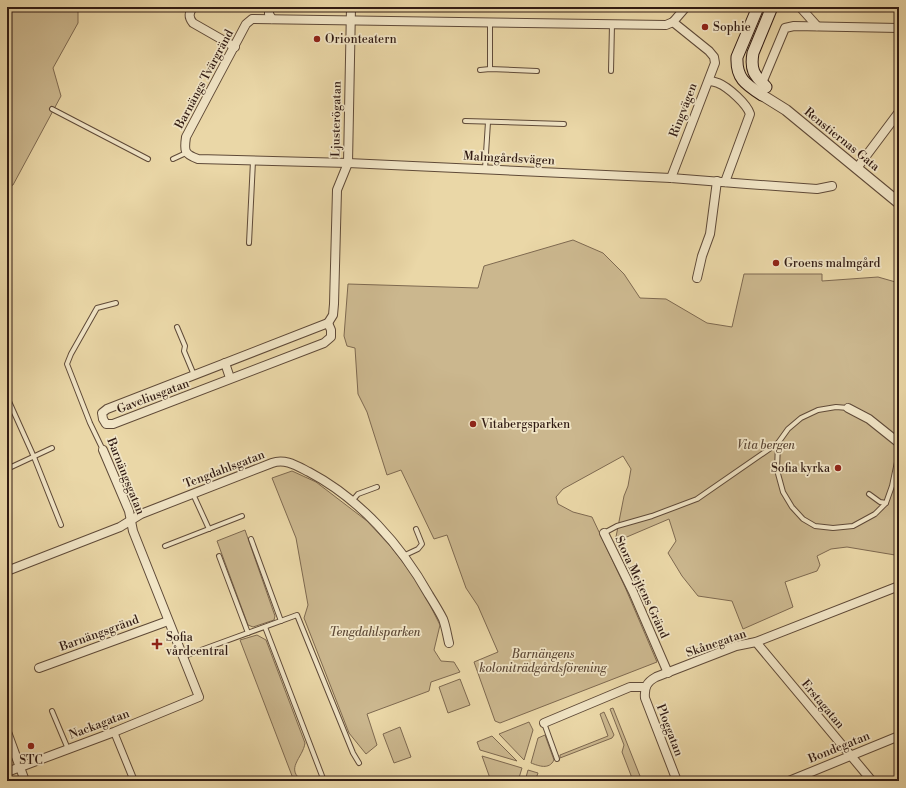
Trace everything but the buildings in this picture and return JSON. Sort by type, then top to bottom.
[{"type":"main road","points":[[758,7],[737,56],[738,72],[742,79],[763,89]]},
{"type":"main road","points":[[763,89],[752,68],[752,61],[772,7]]},
{"type":"street","points":[[193,7],[190,13],[190,19],[193,23],[235,47]]},
{"type":"street","points":[[269,7],[269,14],[272,20],[666,25],[673,22],[686,7]]},
{"type":"street","name":"Ljusterögatan","points":[[328,323],[332,315],[334,304],[337,190],[348,162],[350,7]]},
{"type":"street","points":[[800,7],[817,26]]},
{"type":"street","name":"Barnängs Tvärgränd","points":[[186,153],[186,137],[246,24],[252,19],[272,20]]},
{"type":"street","points":[[673,22],[709,51],[714,57],[714,63],[709,80]]},
{"type":"street","points":[[763,89],[784,28],[794,26],[899,28]]},
{"type":"street","name":"Ringvägen","points":[[671,178],[709,80],[719,83],[731,92],[746,106],[750,114],[721,182]]},
{"type":"street","name":"Renstiernas Gata","points":[[763,89],[786,110],[899,203]]},
{"type":"street","points":[[857,168],[899,112]]},
{"type":"street","name":"Malmgårdsvägen","points":[[186,153],[190,157],[198,159],[348,162],[485,170],[671,178],[817,189],[832,186]]},
{"type":"street","points":[[697,278],[702,256],[710,234],[721,182]]},
{"type":"street","name":"Gaveliusgatan","points":[[328,323],[331,330],[331,337],[324,343],[113,424],[106,424],[103,419],[102,413],[107,409],[328,323]]},
{"type":"street","points":[[224,363],[230,378]]},
{"type":"street","points":[[848,408],[869,419],[899,444]]},
{"type":"street","name":"Barnängsgatan","points":[[103,450],[129,511],[133,532],[199,697]]},
{"type":"street","name":"Tengdahlsgatan","points":[[7,571],[120,527],[141,514],[277,461],[292,464],[316,476],[352,501],[385,532],[422,583],[442,618],[449,643]]},
{"type":"street","name":"Stora Mejtens Gränd","points":[[604,533],[633,592],[668,673]]},
{"type":"street","name":"Skånegatan","points":[[645,687],[649,681],[656,677],[736,646],[756,642],[899,586]]},
{"type":"street","name":"Barnängsgränd","points":[[39,668],[168,621]]},
{"type":"street","name":"Erstagatan","points":[[756,642],[872,781]]},
{"type":"street","points":[[544,723],[630,687],[645,687]]},
{"type":"street","name":"Ploggatan","points":[[645,687],[645,698],[677,781]]},
{"type":"street","name":"Nackagatan","points":[[7,772],[114,732],[199,697]]},
{"type":"street","points":[[7,732],[25,781]]},
{"type":"street","points":[[114,732],[134,781]]},
{"type":"street","name":"Bondegatan","points":[[789,781],[899,736]]},
{"type":"lane","points":[[490,23],[490,69]]},
{"type":"lane","points":[[611,71],[612,24]]},
{"type":"lane","points":[[480,70],[537,71]]},
{"type":"lane","points":[[52,109],[148,159]]},
{"type":"lane","points":[[465,121],[564,124]]},
{"type":"lane","points":[[485,170],[488,122]]},
{"type":"lane","points":[[173,159],[186,153]]},
{"type":"lane","points":[[249,242],[253,161]]},
{"type":"lane","name":"Barnängsgatan","points":[[103,450],[90,423],[67,364],[70,354],[97,308],[116,303]]},
{"type":"lane","points":[[177,327],[185,346],[184,351],[194,375]]},
{"type":"lane","points":[[7,397],[34,457],[61,525]]},
{"type":"lane","points":[[604,533],[617,526],[652,516],[697,499],[778,443],[788,429],[801,418],[818,410],[836,407],[848,408]]},
{"type":"lane","points":[[778,443],[777,470],[783,492],[792,507],[803,519],[815,526],[833,528],[853,526],[875,514],[886,504],[899,459]]},
{"type":"lane","points":[[7,469],[52,448]]},
{"type":"lane","points":[[352,501],[358,494],[376,487]]},
{"type":"lane","points":[[193,494],[209,529]]},
{"type":"lane","points":[[869,494],[880,502],[886,504]]},
{"type":"lane","points":[[165,546],[242,516]]},
{"type":"lane","points":[[403,556],[418,549],[422,544],[416,529]]},
{"type":"lane","points":[[251,539],[281,621]]},
{"type":"lane","points":[[219,556],[248,633]]},
{"type":"lane","points":[[182,657],[297,615],[353,753],[359,763]]},
{"type":"lane","points":[[265,627],[324,781]]},
{"type":"lane","points":[[52,711],[68,749]]},
{"type":"lane","points":[[544,723],[557,759]]},
{"type":"green space","points":[[7,7],[78,7],[78,23],[53,68],[61,96],[13,185],[7,187]]},
{"type":"green space","name":"Vita bergen","points":[[573,240],[603,253],[624,274],[640,298],[666,299],[707,323],[732,327],[744,274],[822,274],[822,281],[878,277],[899,283],[899,563],[895,555],[847,547],[831,549],[817,556],[820,565],[817,571],[785,582],[793,607],[743,629],[732,601],[698,596],[682,576],[668,553],[676,541],[669,519],[615,542],[631,469],[623,456],[563,489],[556,497],[558,504],[573,512],[592,517],[625,587],[657,662],[500,723],[495,721],[474,662],[498,652],[478,606],[466,588],[447,535],[434,539],[401,470],[387,475],[367,412],[358,394],[355,348],[347,346],[344,336],[348,284],[478,288],[484,266]]},
{"type":"green space","name":"Tengdahlsparken","points":[[292,471],[316,482],[367,521],[392,548],[420,585],[440,625],[434,650],[441,661],[454,662],[460,672],[431,682],[429,691],[367,714],[377,745],[366,754],[349,733],[304,618],[308,605],[296,538],[272,478]]},
{"type":"green space","points":[[245,530],[275,616],[274,620],[253,627],[248,625],[217,541]]},
{"type":"green space","points":[[257,635],[266,640],[305,743],[295,768],[295,772],[298,777],[303,781],[294,781],[240,640]]},
{"type":"green space","points":[[460,679],[470,705],[448,713],[439,687]]},
{"type":"green space","points":[[613,708],[642,781],[632,778],[622,752],[624,745],[610,709]]},
{"type":"green space","points":[[604,712],[614,735],[612,738],[560,758],[560,755],[608,736],[600,714]]},
{"type":"green space","points":[[529,722],[533,730],[524,760],[499,734]]},
{"type":"green space","points":[[400,727],[411,757],[394,763],[383,734]]},
{"type":"green space","points":[[545,735],[554,760],[547,766],[531,763],[538,738]]},
{"type":"green space","points":[[492,736],[517,761],[480,750],[477,742]]},
{"type":"green space","points":[[482,756],[522,768],[518,781],[491,781]]},
{"type":"green space","points":[[528,770],[538,773],[535,781],[525,781]]},
{"type":"place","name":"Sophie","points":[[705,27]]},
{"type":"place","name":"Orionteatern","points":[[317,39]]},
{"type":"place","name":"Groens malmgård","points":[[776,263]]},
{"type":"place","name":"Vitabergsparken","points":[[473,424]]},
{"type":"place","name":"Sofia kyrka","points":[[838,468]]},
{"type":"place","name":"Sofia vårdcentral","points":[[157,644]]},
{"type":"place","name":"STC","points":[[31,746]]},
{"type":"park label","name":"Barnängens koloniträdgårdsförening","points":[[543,661]]}]
